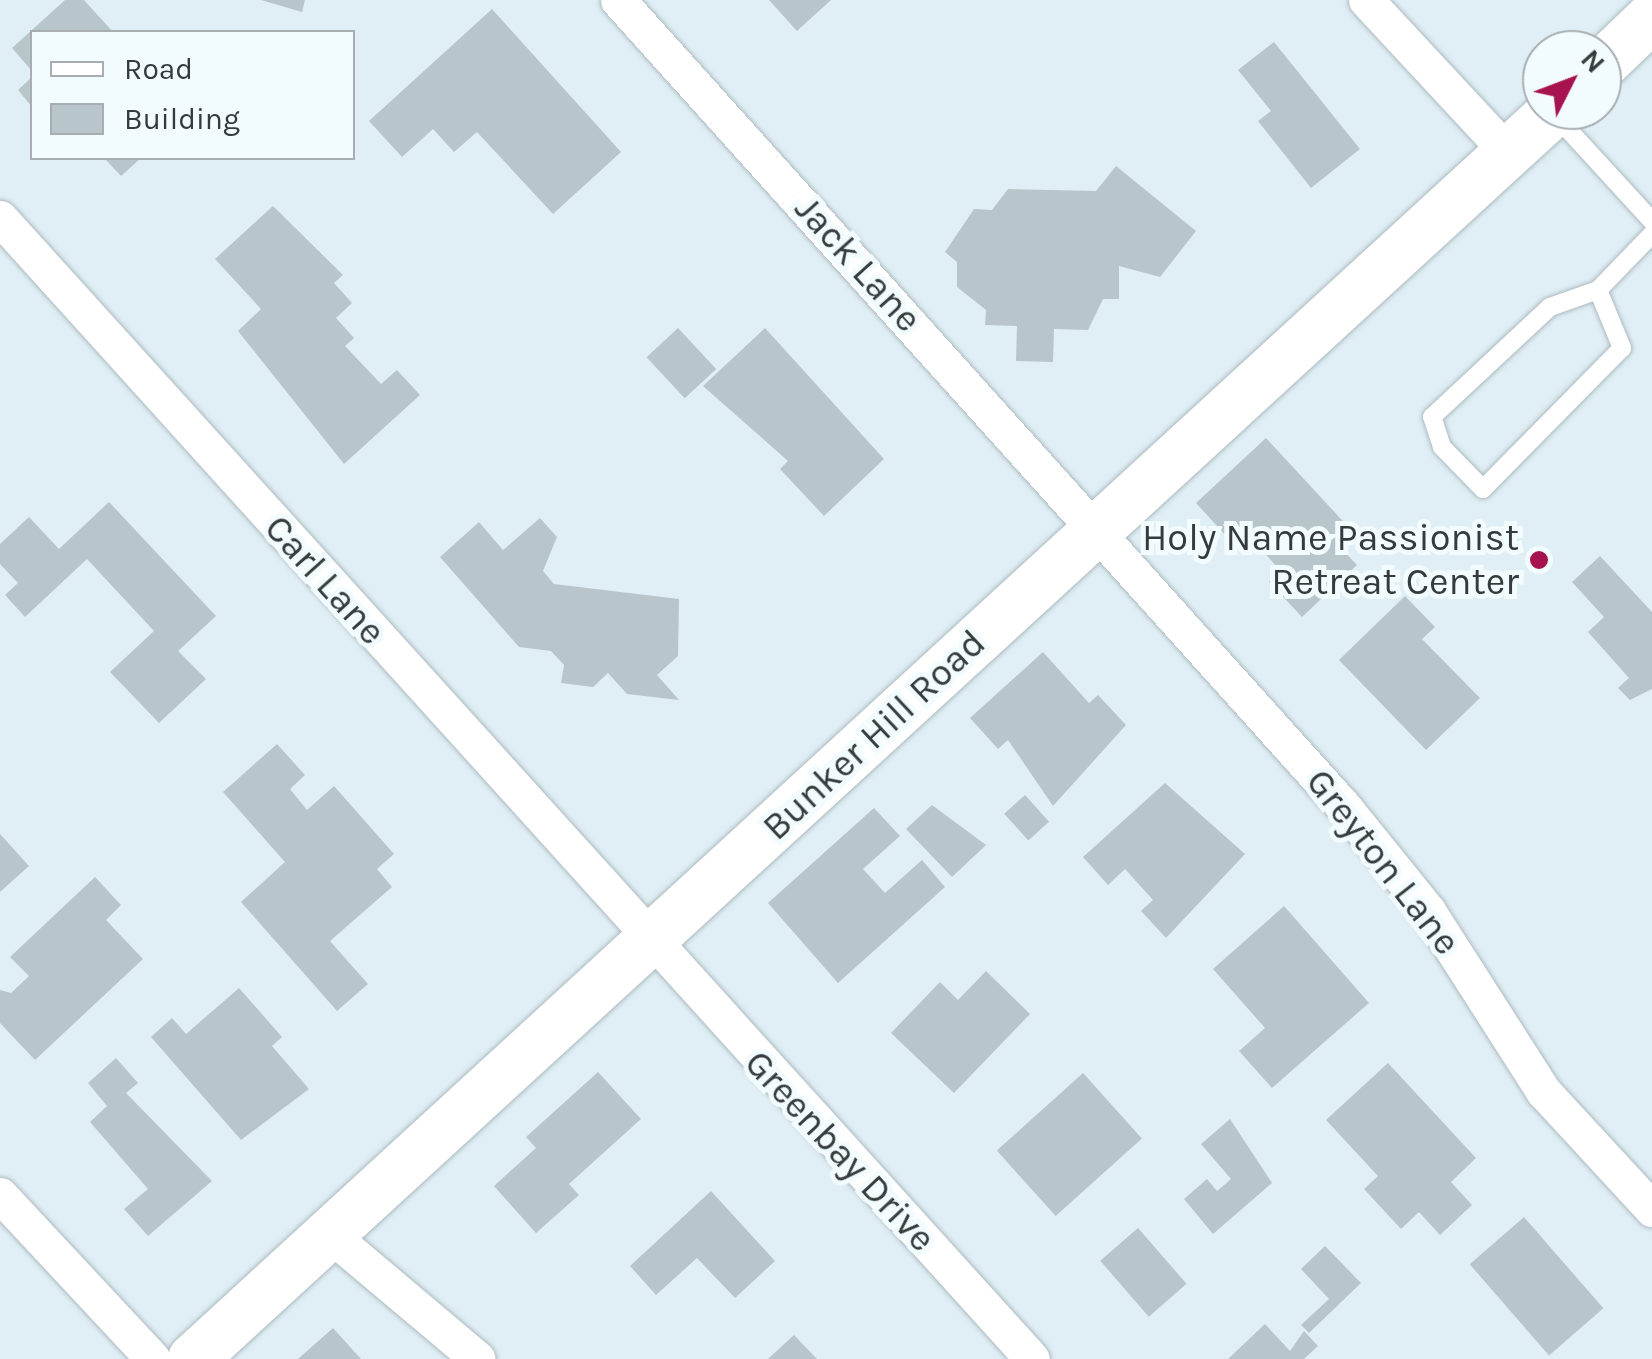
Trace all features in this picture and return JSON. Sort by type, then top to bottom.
[{"type":"street","name":"Jack Lane","points":[[618,0],[1098,528]]},
{"type":"street","points":[[1366,0],[1510,154]]},
{"type":"street","points":[[1622,46],[1652,17]]},
{"type":"street","name":"Bunker Hill Road","points":[[194,1359],[334,1237],[1098,528],[1535,130]]},
{"type":"street","name":"Carl Lane","points":[[0,218],[649,943]]},
{"type":"street","name":"Greyton Lane","points":[[1098,528],[1345,808],[1428,912],[1544,1091],[1652,1209]]},
{"type":"street","name":"Greenbay Drive","points":[[649,943],[1032,1359]]},
{"type":"street","points":[[0,1195],[153,1359]]},
{"type":"street","points":[[334,1237],[478,1359]]},
{"type":"lane","points":[[1571,130],[1652,220]]},
{"type":"lane","points":[[1598,290],[1622,348],[1483,488],[1442,447],[1432,418],[1550,307],[1598,290],[1652,234]]},
{"type":"building","points":[[65,0],[84,0],[111,30],[32,30]]},
{"type":"building","points":[[261,0],[305,0],[302,12]]},
{"type":"building","points":[[769,0],[831,0],[797,31]]},
{"type":"building","points":[[492,9],[621,152],[553,214],[477,132],[454,152],[433,129],[402,157],[369,121]]},
{"type":"building","points":[[30,32],[30,69],[12,48]]},
{"type":"building","points":[[1274,42],[1360,149],[1311,188],[1258,121],[1271,111],[1238,70]]},
{"type":"building","points":[[30,79],[30,105],[18,90]]},
{"type":"building","points":[[106,160],[139,160],[121,176]]},
{"type":"building","points":[[1116,166],[1196,231],[1160,277],[1119,266],[1119,299],[1103,299],[1088,330],[1054,329],[1053,362],[1016,361],[1017,326],[985,325],[986,310],[957,287],[957,262],[945,252],[974,209],[992,210],[1008,189],[1096,191]]},
{"type":"building","points":[[273,206],[343,275],[334,283],[352,303],[336,318],[354,338],[345,346],[381,384],[397,370],[420,395],[344,464],[238,331],[261,309],[215,259]]},
{"type":"building","points":[[678,328],[716,369],[685,398],[647,357]]},
{"type":"building","points":[[765,328],[884,459],[824,516],[780,469],[788,461],[703,386]]},
{"type":"building","points":[[1266,438],[1352,531],[1338,545],[1357,565],[1302,617],[1269,582],[1281,571],[1240,527],[1228,538],[1196,503]]},
{"type":"building","points":[[109,502],[216,616],[178,651],[206,679],[159,723],[110,672],[154,631],[87,559],[25,617],[5,595],[18,583],[0,564],[0,544],[29,517],[59,549]]},
{"type":"building","points":[[540,518],[557,537],[543,571],[554,584],[679,599],[678,656],[657,675],[679,700],[627,694],[608,673],[593,687],[561,683],[564,665],[551,651],[519,647],[440,557],[479,522],[503,550]]},
{"type":"building","points":[[1600,556],[1652,612],[1652,689],[1630,700],[1618,688],[1629,678],[1588,632],[1604,617],[1572,582]]},
{"type":"building","points":[[1405,596],[1435,627],[1422,639],[1480,698],[1426,750],[1339,660]]},
{"type":"building","points":[[1043,652],[1089,703],[1098,695],[1126,725],[1053,806],[1008,740],[998,749],[970,718]]},
{"type":"building","points":[[277,744],[305,775],[290,789],[307,810],[334,786],[394,854],[377,869],[392,887],[330,941],[368,984],[337,1011],[241,902],[285,862],[223,792]]},
{"type":"building","points":[[1165,783],[1245,854],[1166,938],[1141,911],[1153,900],[1125,869],[1108,885],[1083,857]]},
{"type":"building","points":[[1025,795],[1049,822],[1028,840],[1004,814]]},
{"type":"building","points":[[932,805],[986,845],[952,877],[906,829]]},
{"type":"building","points":[[874,808],[900,836],[863,869],[885,893],[922,860],[945,887],[838,983],[768,903]]},
{"type":"building","points":[[0,834],[29,866],[0,892]]},
{"type":"building","points":[[95,877],[121,905],[106,920],[143,959],[35,1060],[0,1023],[0,990],[11,993],[29,976],[10,957]]},
{"type":"building","points":[[1284,906],[1369,1003],[1272,1088],[1239,1051],[1265,1028],[1213,969]]},
{"type":"building","points":[[986,971],[1030,1014],[954,1093],[891,1033],[940,982],[958,1000]]},
{"type":"building","points":[[239,988],[282,1037],[272,1046],[309,1089],[241,1140],[151,1037],[172,1018],[186,1034]]},
{"type":"building","points":[[116,1058],[138,1083],[126,1093],[212,1181],[148,1236],[124,1209],[148,1189],[90,1122],[107,1106],[88,1083]]},
{"type":"building","points":[[1388,1063],[1476,1158],[1451,1182],[1472,1205],[1440,1235],[1419,1212],[1401,1229],[1364,1189],[1378,1176],[1326,1120]]},
{"type":"building","points":[[598,1072],[641,1119],[569,1184],[579,1195],[536,1233],[494,1186],[536,1148],[526,1137]]},
{"type":"building","points":[[1083,1073],[1142,1138],[1056,1216],[997,1151]]},
{"type":"building","points":[[1230,1119],[1272,1183],[1213,1234],[1184,1199],[1207,1179],[1217,1191],[1231,1179],[1201,1144]]},
{"type":"building","points":[[711,1191],[775,1261],[735,1298],[697,1258],[656,1295],[630,1266]]},
{"type":"building","points":[[1524,1217],[1603,1308],[1549,1356],[1470,1264]]},
{"type":"building","points":[[1138,1228],[1187,1284],[1149,1317],[1100,1261]]},
{"type":"building","points":[[1325,1246],[1361,1283],[1309,1333],[1301,1325],[1329,1299],[1301,1269]]},
{"type":"building","points":[[1265,1324],[1290,1351],[1304,1331],[1318,1346],[1304,1359],[1228,1359]]},
{"type":"building","points":[[333,1328],[361,1359],[298,1359]]},
{"type":"building","points":[[794,1335],[817,1359],[768,1359]]},
{"type":"place","name":"Holy Name Passionist Retreat Center","points":[[1539,560]]}]
